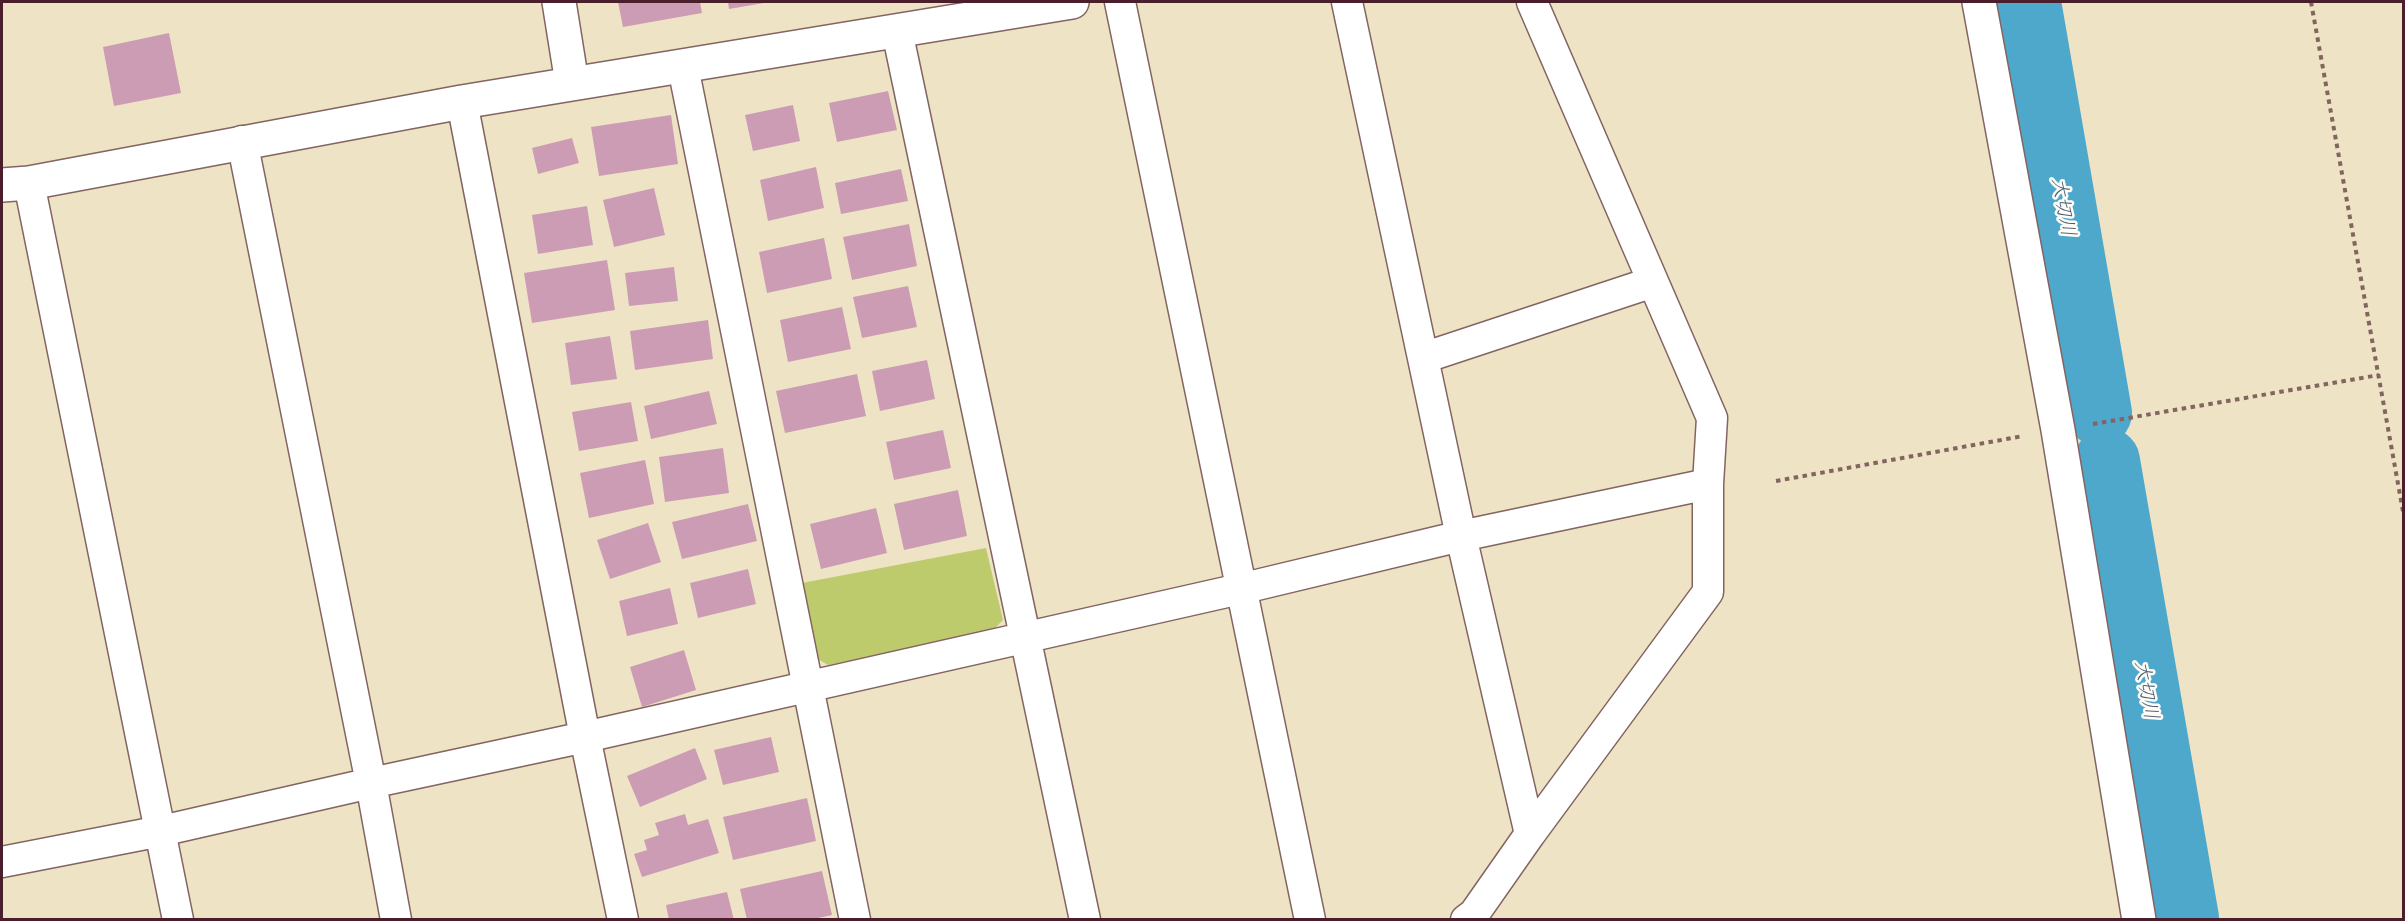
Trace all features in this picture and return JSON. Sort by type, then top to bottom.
[{"type":"street","points":[[559,2],[572,83]]},
{"type":"street","points":[[178,920],[161,831],[15,184],[242,141],[572,83],[683,67],[1072,2]]},
{"type":"street","points":[[1120,2],[1310,920]]},
{"type":"street","points":[[1347,2],[1461,536],[1530,834]]},
{"type":"street","points":[[1466,920],[1474,914],[1708,592],[1708,484],[1712,418],[1533,2]]},
{"type":"street","points":[[1979,2],[2058,430],[2139,920]]},
{"type":"street","points":[[897,31],[1085,920]]},
{"type":"street","points":[[683,67],[855,920]]},
{"type":"street","points":[[462,102],[585,737],[623,920]]},
{"type":"street","points":[[242,141],[371,783],[396,920]]},
{"type":"street","points":[[1423,358],[1653,282]]},
{"type":"street","points":[[2,862],[161,831],[1240,589],[1461,536],[1708,484]]},
{"type":"path","points":[[2311,2],[2403,517]]},
{"type":"green space","points":[[986,548],[1003,620],[993,630],[828,665],[816,658],[802,583]]},
{"type":"building","points":[[618,2],[700,2],[702,13],[623,27]]},
{"type":"building","points":[[728,2],[764,2],[764,3],[729,9]]},
{"type":"building","points":[[169,33],[181,93],[114,106],[103,47]]},
{"type":"building","points":[[888,91],[897,130],[837,142],[829,103]]},
{"type":"building","points":[[793,105],[800,141],[753,151],[745,115]]},
{"type":"building","points":[[671,115],[678,164],[599,176],[591,127]]},
{"type":"building","points":[[572,138],[579,163],[538,174],[532,148]]},
{"type":"building","points":[[816,167],[824,208],[768,221],[760,180]]},
{"type":"building","points":[[901,169],[908,201],[841,214],[835,183]]},
{"type":"building","points":[[654,188],[665,235],[614,247],[603,200]]},
{"type":"building","points":[[587,206],[593,245],[538,254],[532,215]]},
{"type":"building","points":[[909,224],[917,266],[852,280],[843,237]]},
{"type":"building","points":[[824,238],[832,279],[767,293],[759,252]]},
{"type":"building","points":[[607,260],[615,310],[532,323],[524,273]]},
{"type":"building","points":[[674,267],[678,301],[629,306],[625,273]]},
{"type":"building","points":[[908,286],[917,327],[862,338],[853,297]]},
{"type":"building","points":[[842,307],[851,349],[788,362],[780,320]]},
{"type":"building","points":[[708,320],[713,359],[635,370],[630,331]]},
{"type":"building","points":[[610,336],[617,379],[571,385],[565,343]]},
{"type":"building","points":[[927,360],[935,399],[880,411],[872,371]]},
{"type":"building","points":[[857,374],[866,416],[785,433],[776,391]]},
{"type":"building","points":[[709,391],[717,424],[651,439],[644,406]]},
{"type":"building","points":[[631,402],[638,441],[579,451],[572,412]]},
{"type":"building","points":[[943,430],[951,468],[894,480],[886,442]]},
{"type":"building","points":[[723,448],[729,493],[665,502],[659,457]]},
{"type":"building","points":[[645,460],[654,504],[589,518],[580,473]]},
{"type":"building","points":[[958,490],[967,536],[904,550],[894,504]]},
{"type":"building","points":[[748,504],[757,541],[682,559],[672,522]]},
{"type":"building","points":[[876,508],[887,553],[821,569],[810,524]]},
{"type":"building","points":[[648,523],[661,562],[610,579],[597,540]]},
{"type":"building","points":[[748,569],[756,604],[698,618],[690,583]]},
{"type":"building","points":[[670,588],[678,624],[627,636],[619,601]]},
{"type":"building","points":[[684,650],[696,690],[642,707],[630,667]]},
{"type":"building","points":[[771,737],[779,772],[723,785],[714,750]]},
{"type":"building","points":[[695,748],[707,779],[640,807],[627,776]]},
{"type":"building","points":[[807,798],[816,841],[733,860],[723,817]]},
{"type":"building","points":[[685,814],[688,825],[708,819],[719,853],[642,877],[634,854],[647,850],[644,840],[659,835],[655,823]]},
{"type":"building","points":[[822,871],[832,915],[809,920],[747,920],[740,889]]},
{"type":"building","points":[[727,892],[734,920],[669,920],[666,905]]},
{"type":"waterway","name":"大切川","points":[[2028,2],[2099,413]]},
{"type":"waterway","name":"大切川","points":[[2107,461],[2186,918]]}]
